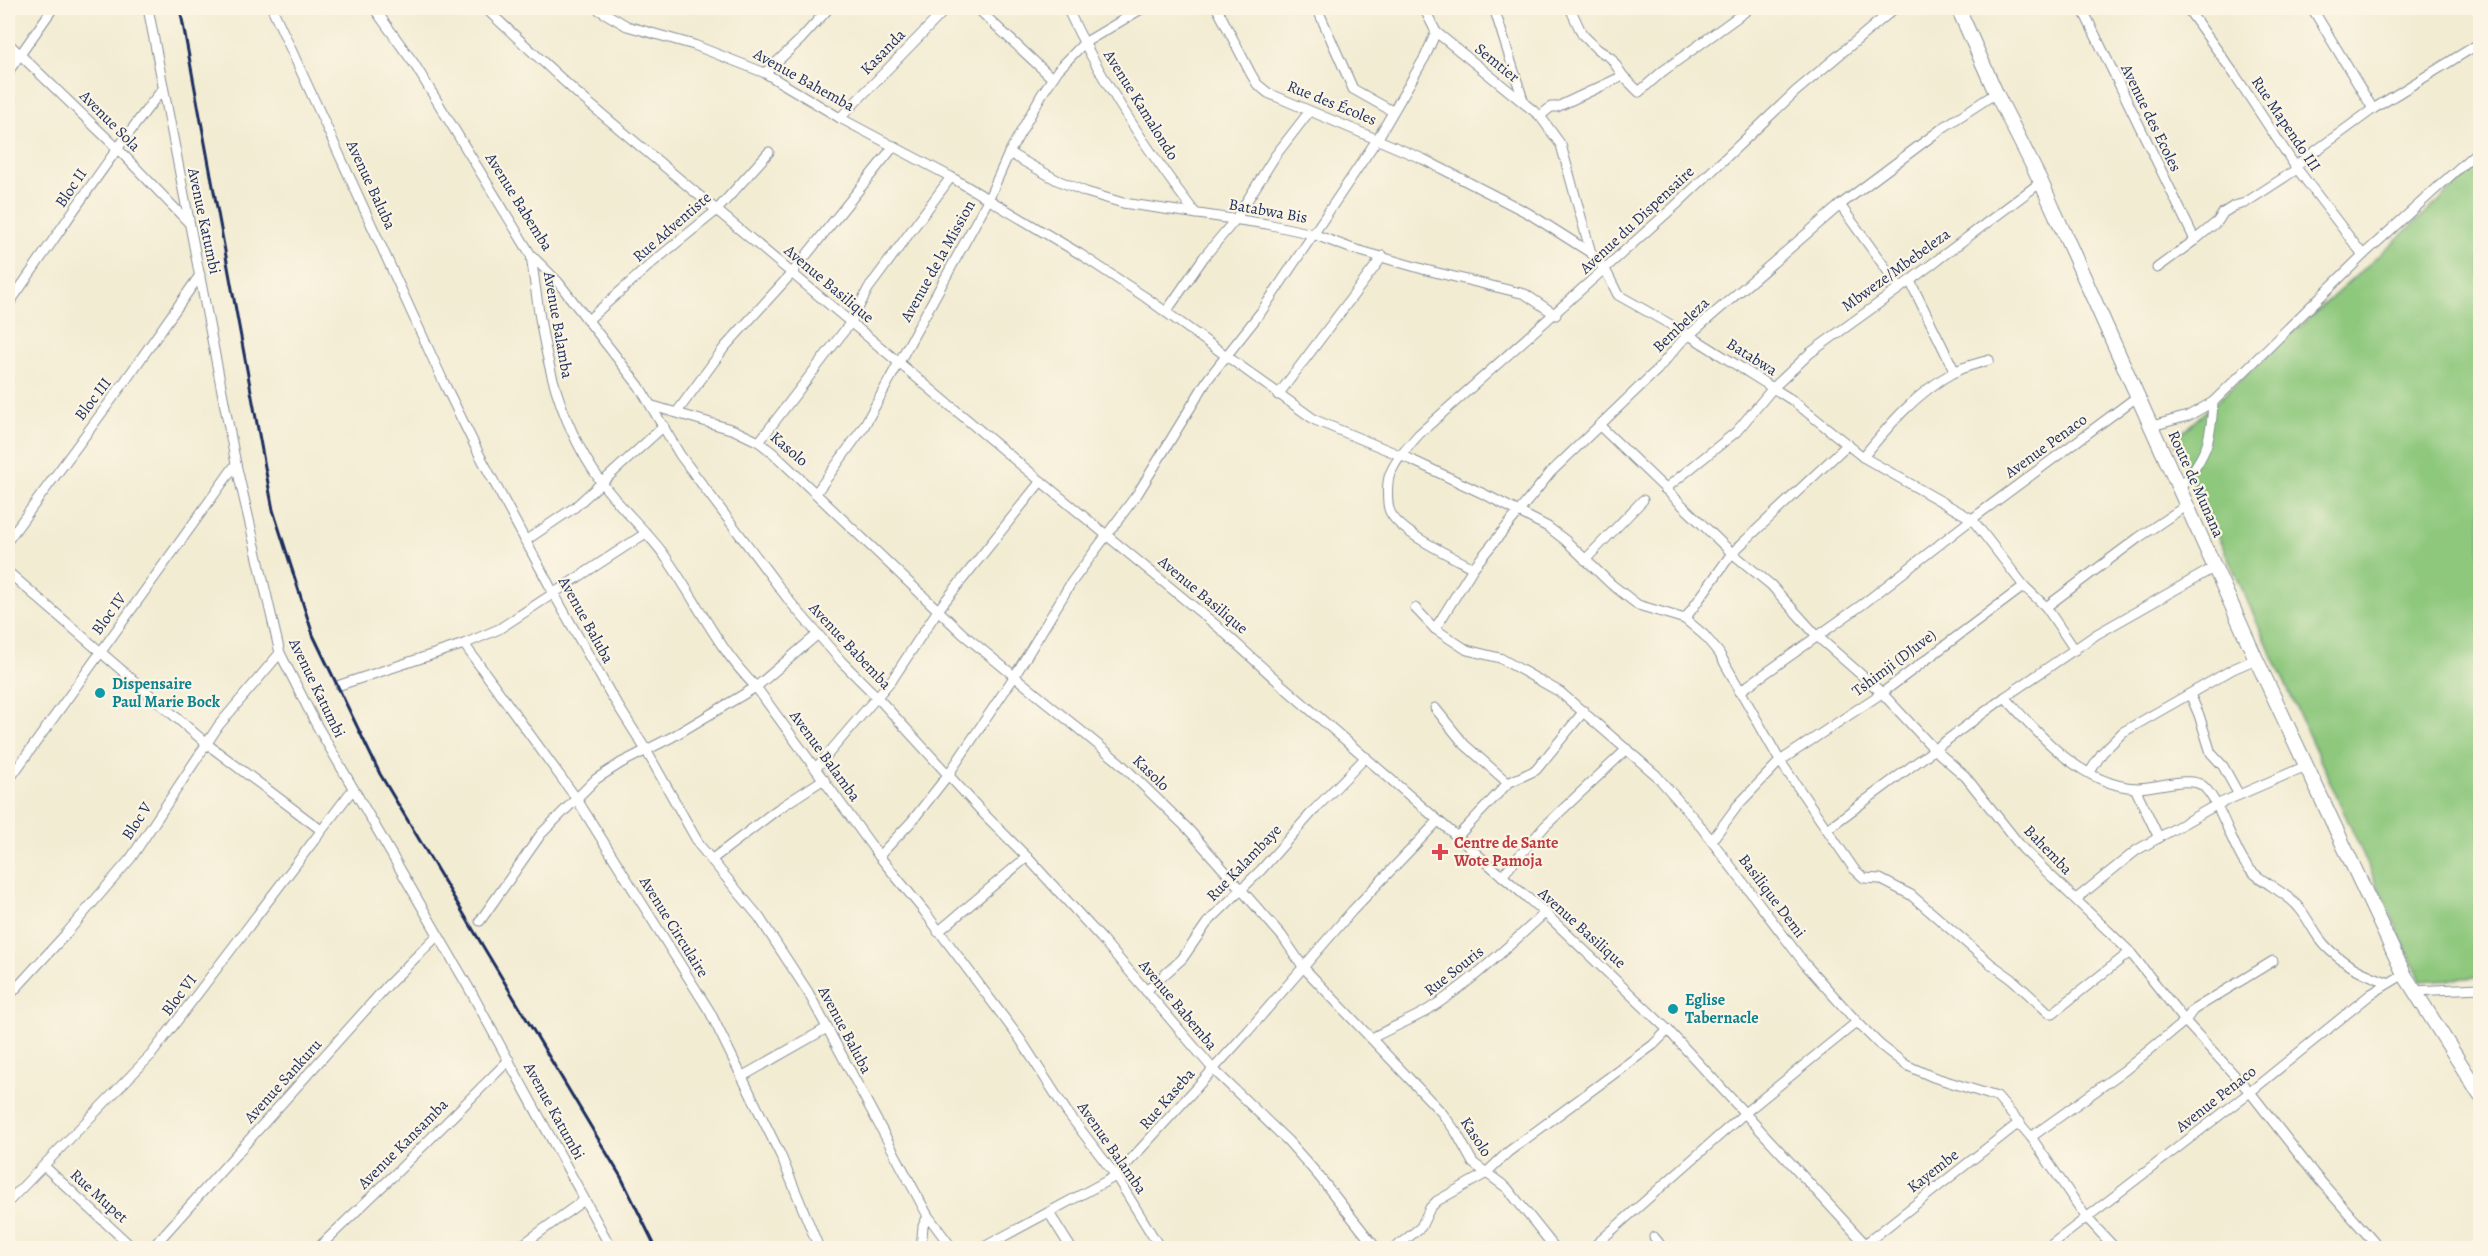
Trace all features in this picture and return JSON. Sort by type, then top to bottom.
[{"type":"main road","name":"Route de Munana","points":[[1958,8],[1996,93],[2041,182],[2256,658],[2404,974],[2481,1095]]},
{"type":"street","points":[[8,72],[53,8]]},
{"type":"street","name":"Avenue Katumbi","points":[[147,8],[236,464],[280,653],[316,724],[509,1060],[611,1248]]},
{"type":"street","name":"Avenue Baluba","points":[[272,8],[444,383],[554,594],[680,812],[711,860],[759,917],[808,993],[928,1216],[952,1248]]},
{"type":"street","name":"Avenue Babemba","points":[[374,8],[415,65],[531,255],[558,282],[652,406],[680,455],[746,545],[818,634],[984,814],[1028,857],[1213,1069],[1288,1141],[1376,1248]]},
{"type":"street","name":"Avenue Basilique","points":[[485,8],[579,95],[716,211],[1217,626],[1545,913],[1668,1030],[1746,1112],[1865,1247]]},
{"type":"street","name":"Avenue Bahemba","points":[[596,8],[627,26],[694,45],[765,73],[840,118],[951,177],[1080,254],[1226,354],[1278,395],[1315,420],[1490,496],[1548,527],[1638,605],[1685,619]]},
{"type":"street","points":[[765,73],[829,8]]},
{"type":"street","name":"Kasanda","points":[[840,118],[947,8]]},
{"type":"street","points":[[977,8],[1053,78]]},
{"type":"street","name":"Avenue Kamalondo","points":[[1067,8],[1084,43],[1138,133],[1196,214]]},
{"type":"street","name":"Avenue de la Mission","points":[[816,493],[863,428],[988,200],[1009,153],[1053,78],[1084,43],[1143,8]]},
{"type":"street","name":"Rue des Écoles","points":[[1217,8],[1257,84],[1268,93],[1309,112],[1378,138]]},
{"type":"street","points":[[1317,8],[1353,89],[1392,111]]},
{"type":"street","points":[[879,856],[912,821],[948,775],[1014,678],[1071,583],[1151,475],[1186,413],[1226,354],[1261,312],[1378,138],[1425,57],[1436,32],[1424,8]]},
{"type":"street","points":[[1494,8],[1524,103]]},
{"type":"street","points":[[1570,8],[1582,34],[1596,49],[1611,58],[1623,76],[1639,92],[1750,8]]},
{"type":"street","name":"Avenue du Dispensaire","points":[[1473,568],[1418,537],[1398,523],[1389,510],[1389,476],[1401,456],[1419,434],[1556,315],[1795,92],[1895,8]]},
{"type":"street","name":"Avenue des Ecoles","points":[[2082,8],[2195,240]]},
{"type":"street","name":"Rue Mapendo III","points":[[2187,8],[2296,167],[2363,255]]},
{"type":"street","points":[[2312,8],[2373,109]]},
{"type":"street","name":"Semtier","points":[[1436,32],[1540,116],[1561,145],[1591,253]]},
{"type":"street","name":"Avenue Sola","points":[[8,43],[117,147],[189,223]]},
{"type":"street","points":[[2157,268],[2218,221],[2223,213],[2234,206],[2245,203],[2373,109],[2481,43]]},
{"type":"street","points":[[1540,116],[1551,107],[1623,76]]},
{"type":"street","name":"Bloc II","points":[[8,304],[117,147],[162,90]]},
{"type":"street","name":"Bembeleza","points":[[1435,628],[1473,568],[1551,471],[1657,370],[1689,335],[1840,205],[1944,127],[1996,93]]},
{"type":"street","points":[[1166,312],[1204,257],[1235,220],[1275,156],[1309,112]]},
{"type":"street","name":"Batabwa","points":[[1378,138],[1528,213],[1591,253],[1605,269],[1618,295],[1689,335],[1800,405],[1863,457],[1972,519],[2024,586],[2046,607],[2075,650]]},
{"type":"street","points":[[677,412],[724,348],[792,273],[894,146]]},
{"type":"street","points":[[2152,426],[2188,416],[2213,402],[2363,255],[2481,149]]},
{"type":"street","name":"Rue Adventiste","points":[[588,320],[653,262],[716,211],[769,152]]},
{"type":"street","name":"Batabwa Bis","points":[[1009,153],[1057,180],[1123,203],[1313,234],[1350,248],[1525,294],[1556,315]]},
{"type":"street","points":[[759,442],[850,322],[868,289],[951,177]]},
{"type":"street","name":"Mbweze/Mbebeleza","points":[[1665,489],[1736,432],[1773,388],[1810,352],[1910,281],[2041,182]]},
{"type":"street","points":[[1840,205],[1900,288]]},
{"type":"street","name":"Avenue Balamba","points":[[531,255],[546,360],[553,384],[573,436],[601,483],[663,554],[719,644],[737,668],[756,687],[879,856],[1020,1039],[1074,1122],[1116,1176],[1160,1248]]},
{"type":"street","points":[[1278,395],[1383,256]]},
{"type":"street","name":"Bloc III","points":[[8,540],[200,275]]},
{"type":"street","points":[[1910,281],[1955,372]]},
{"type":"street","points":[[1863,457],[1894,419],[1920,396],[1955,372],[1989,360]]},
{"type":"street","name":"Avenue Penaco","points":[[1739,692],[1863,604],[1972,519],[2138,396]]},
{"type":"street","points":[[2180,489],[2201,459],[2209,442],[2213,402]]},
{"type":"street","name":"Kasolo","points":[[652,406],[734,430],[759,442],[1014,678],[1119,762],[1188,829],[1242,889],[1295,952],[1304,968],[1442,1113],[1456,1132],[1473,1163],[1507,1188],[1555,1248]]},
{"type":"street","name":"Bahemba","points":[[1599,425],[1732,554],[1772,585],[1817,636],[1882,693],[1934,749],[1965,777],[2023,849],[2130,952],[2185,1021],[2250,1092],[2315,1175],[2379,1248]]},
{"type":"street","points":[[525,541],[575,507],[664,426]]},
{"type":"street","points":[[1848,444],[1732,554],[1685,619],[1704,635],[1719,653],[1780,761],[1861,875],[1869,879],[1880,879],[1911,895],[2051,1014],[2130,952]]},
{"type":"street","name":"Bloc IV","points":[[8,781],[236,464]]},
{"type":"street","points":[[816,768],[894,677],[938,610],[1041,481]]},
{"type":"street","points":[[1585,560],[1643,500]]},
{"type":"street","points":[[2046,607],[2138,538],[2187,505]]},
{"type":"street","points":[[340,685],[464,644],[499,629],[646,533]]},
{"type":"street","points":[[1827,829],[2005,697],[2160,597],[2215,567]]},
{"type":"street","points":[[8,572],[207,744],[321,830]]},
{"type":"street","name":"Tshimji (DJuve)","points":[[1712,840],[1738,805],[1780,761],[1882,693],[2024,586]]},
{"type":"street","name":"Basilique Demi","points":[[1415,608],[1435,628],[1467,650],[1500,658],[1560,692],[1628,749],[1656,775],[1712,840],[1797,954],[1857,1022],[1879,1044],[1906,1065],[1933,1077],[1997,1097],[2020,1122],[2086,1218],[2115,1248]]},
{"type":"street","points":[[480,921],[528,850],[576,798],[604,774],[756,687],[818,634]]},
{"type":"street","name":"Avenue Circulaire","points":[[464,644],[576,798],[710,1012],[781,1156],[819,1248]]},
{"type":"street","name":"Bloc V","points":[[8,997],[131,858],[219,725],[280,653]]},
{"type":"street","points":[[2090,772],[2102,753],[2123,732],[2256,658]]},
{"type":"street","points":[[2190,694],[2211,753],[2223,766],[2239,795]]},
{"type":"street","points":[[2005,697],[2037,733],[2062,756],[2109,782],[2135,788],[2175,783],[2197,783],[2203,786],[2216,805],[2232,842],[2246,866],[2298,906],[2305,913],[2321,941],[2332,951],[2365,974],[2387,982]]},
{"type":"street","points":[[1435,708],[1464,744],[1508,783]]},
{"type":"street","points":[[1457,837],[1508,783],[1536,770],[1584,711]]},
{"type":"street","points":[[1502,876],[1545,826],[1628,749]]},
{"type":"street","name":"Rue Kalambaye","points":[[1146,991],[1182,959],[1207,923],[1366,757]]},
{"type":"street","points":[[2076,899],[2137,850],[2216,805],[2306,766]]},
{"type":"street","points":[[711,860],[778,809],[824,779]]},
{"type":"street","points":[[2135,788],[2159,838]]},
{"type":"street","name":"Bloc VI","points":[[8,1202],[151,1055],[353,789]]},
{"type":"street","name":"Rue Kaseba","points":[[982,1248],[1116,1176],[1304,968],[1352,911],[1438,821]]},
{"type":"street","points":[[938,932],[1028,857]]},
{"type":"street","name":"Rue Souris","points":[[1372,1038],[1425,1012],[1449,995],[1493,960],[1545,913]]},
{"type":"street","name":"Avenue Sankuru","points":[[152,1248],[387,986],[438,935]]},
{"type":"street","points":[[2031,1137],[2125,1070],[2185,1021],[2193,1010],[2272,961]]},
{"type":"street","name":"Avenue Penaco","points":[[2047,1248],[2250,1092],[2387,982],[2404,974]]},
{"type":"street","points":[[2413,991],[2481,988]]},
{"type":"street","points":[[1592,1248],[1746,1112],[1857,1022]]},
{"type":"street","points":[[743,1076],[827,1028]]},
{"type":"street","points":[[1395,1248],[1421,1227],[1430,1208],[1437,1201],[1485,1174],[1508,1152],[1653,1045],[1668,1030]]},
{"type":"street","name":"Avenue Kansamba","points":[[318,1248],[509,1060]]},
{"type":"street","name":"Kayembe","points":[[1865,1247],[2020,1122]]},
{"type":"street","name":"Rue Mupet","points":[[44,1166],[133,1248]]},
{"type":"street","points":[[518,1248],[585,1200]]},
{"type":"street","points":[[1049,1213],[1071,1248]]},
{"type":"street","points":[[921,1248],[923,1226],[928,1216]]},
{"type":"street","points":[[1654,1237],[1663,1248]]},
{"type":"green space","points":[[2480,164],[2480,977],[2421,981],[2174,440]]},
{"type":"railway","points":[[180,8],[273,510],[313,635],[380,774],[621,1177],[656,1248]]},
{"type":"place","name":"Dispensaire Paul Marie Bock","points":[[100,693]]},
{"type":"place","name":"Centre de Sante Wote Pamoja","points":[[1440,852]]},
{"type":"place","name":"Eglise Tabernacle","points":[[1673,1009]]}]
